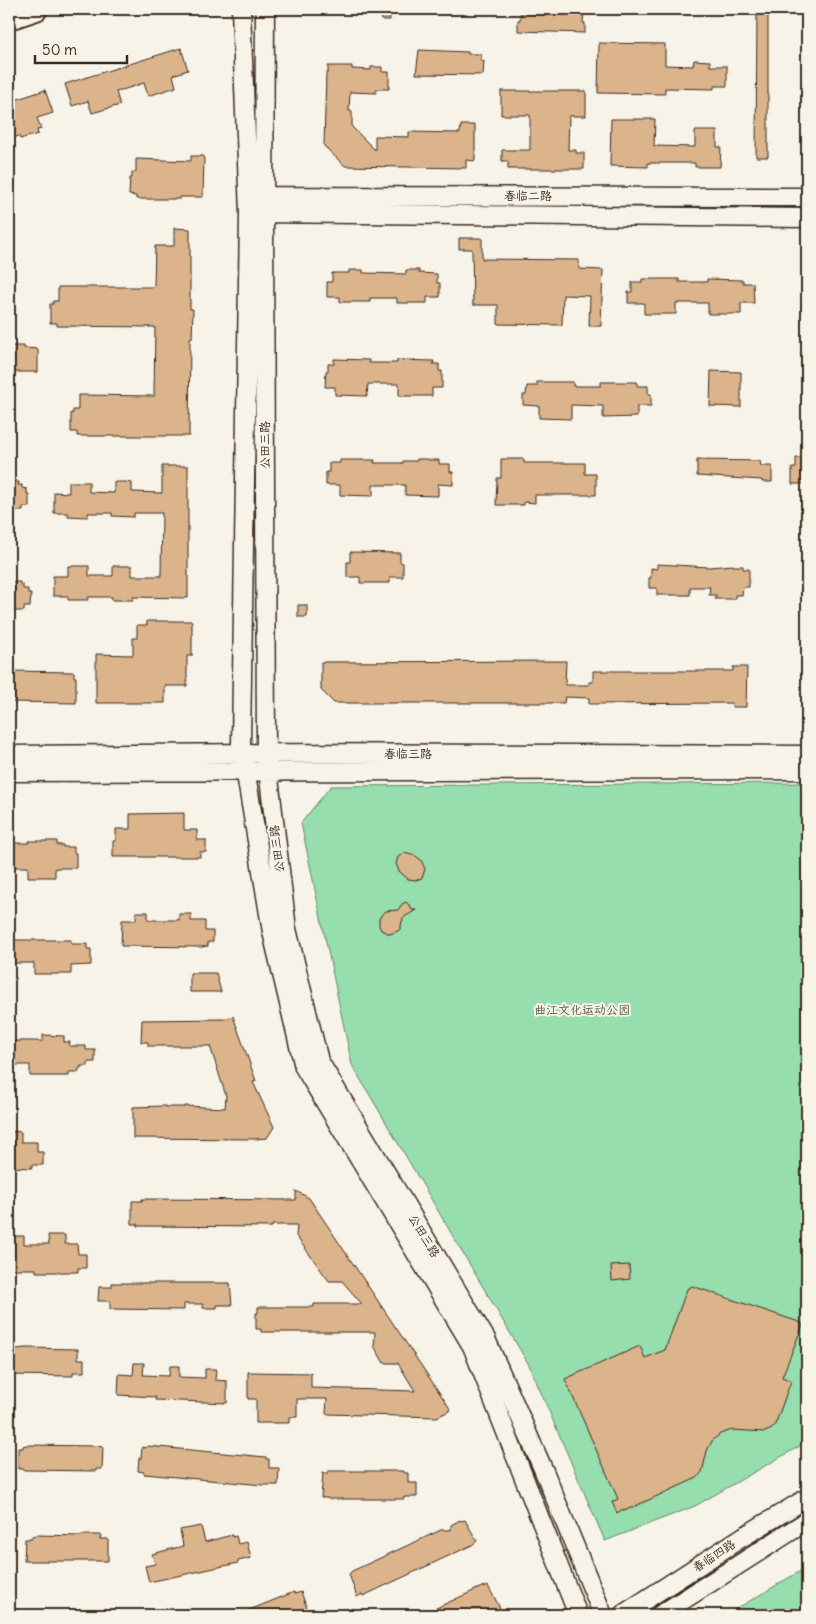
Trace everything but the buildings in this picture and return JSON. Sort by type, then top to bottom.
[{"type":"highway","points":[[9,18],[36,9]]},
{"type":"street","name":"公田三路","points":[[242,9],[256,205],[266,753],[287,929],[318,1061],[486,1339],[544,1471],[603,1615]]},
{"type":"street","name":"公田三路","points":[[265,9],[256,205],[241,724],[242,753],[272,932],[304,1067],[472,1346],[578,1615]]},
{"type":"street","name":"春临二路","points":[[256,205],[807,197]]},
{"type":"street","name":"春临二路","points":[[256,205],[807,218]]},
{"type":"street","name":"春临三路","points":[[9,755],[266,753],[807,755]]},
{"type":"street","name":"春临三路","points":[[9,772],[807,770]]},
{"type":"street","name":"春临四路","points":[[622,1615],[807,1498]]},
{"type":"street","name":"春临四路","points":[[660,1615],[807,1521]]},
{"type":"green space","name":"曲江文化运动公园","points":[[807,783],[807,1442],[695,1506],[605,1541],[529,1365],[352,1065],[301,823],[331,786]]},
{"type":"green space","points":[[807,1567],[807,1615],[726,1615]]}]
